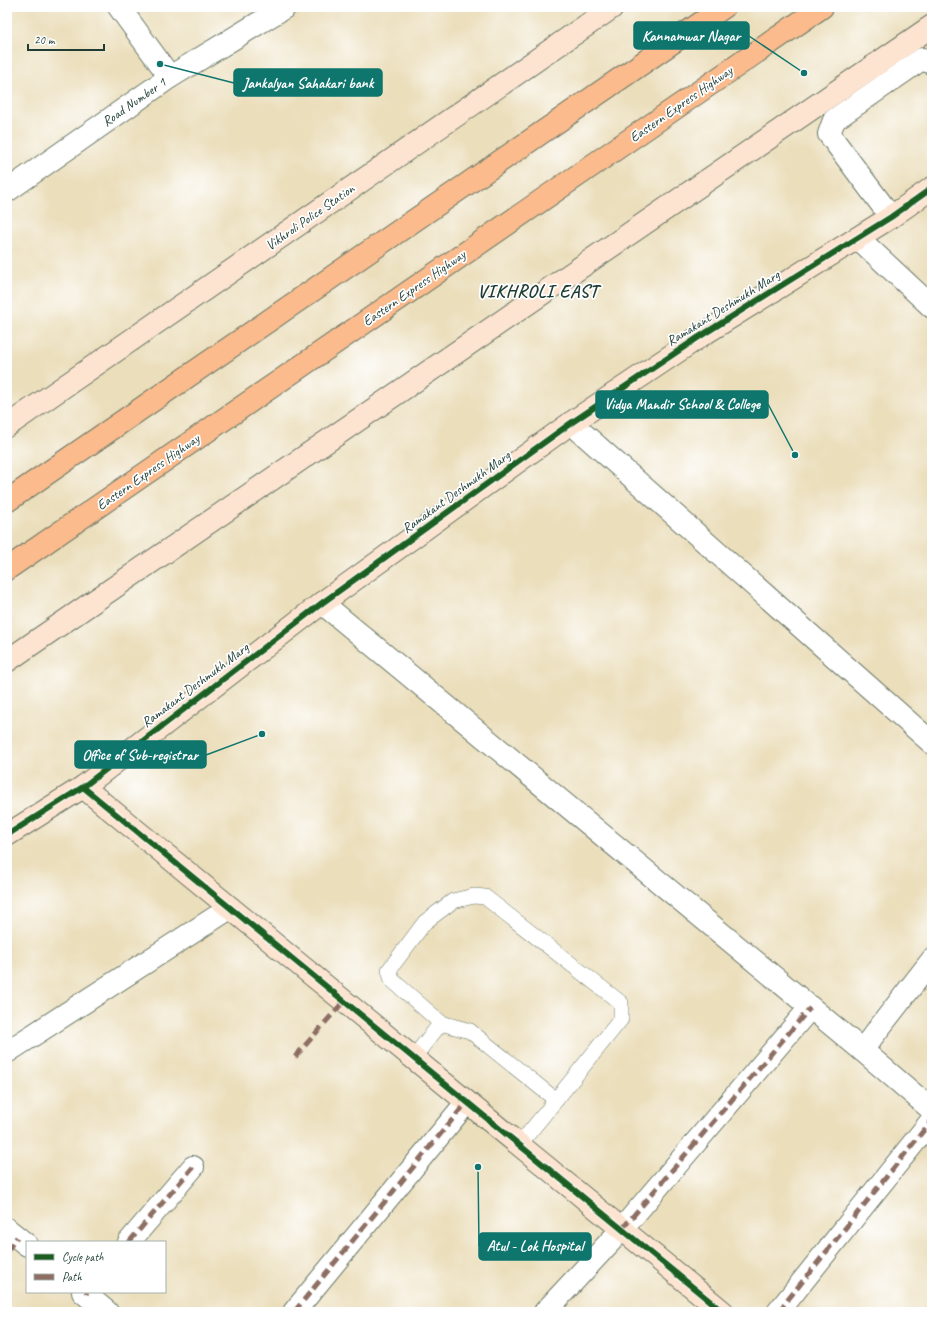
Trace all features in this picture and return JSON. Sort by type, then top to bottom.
[{"type":"highway","points":[[7,501],[724,7]]},
{"type":"highway","name":"Eastern Express Highway","points":[[7,570],[822,7]]},
{"type":"street","points":[[119,7],[170,77]]},
{"type":"street","name":"Road Number 1","points":[[7,190],[170,77],[285,7]]},
{"type":"street","name":"Vikhroli Police Station","points":[[7,426],[613,7]]},
{"type":"street","points":[[7,661],[932,26]]},
{"type":"street","points":[[891,217],[829,134],[834,120],[840,115],[922,59],[932,63]]},
{"type":"street","name":"Ramakant Deshmukh Marg","points":[[7,834],[83,786],[322,603],[571,423],[699,337],[891,217],[932,188]]},
{"type":"street","points":[[858,238],[932,307]]},
{"type":"street","points":[[571,423],[932,743]]},
{"type":"street","points":[[322,603],[862,1050],[932,1110]]},
{"type":"street","points":[[83,786],[466,1103],[723,1312]]},
{"type":"street","points":[[7,1052],[230,908]]},
{"type":"street","points":[[862,1050],[932,960]]},
{"type":"street","points":[[545,1312],[622,1229],[810,1008]]},
{"type":"street","points":[[294,1312],[466,1103]]},
{"type":"street","points":[[778,1312],[932,1120]]},
{"type":"street","points":[[130,1241],[193,1166]]},
{"type":"street","points":[[85,1293],[107,1312]]},
{"type":"lane","points":[[519,1145],[556,1100],[621,1019],[621,1003],[485,897],[474,896],[453,901],[426,922],[389,970],[392,980],[441,1023],[470,1031],[556,1100]]},
{"type":"lane","points":[[413,1058],[441,1023]]},
{"type":"marked path","points":[[295,1057],[344,1001]]},
{"type":"marked path","points":[[622,1229],[810,1008]]},
{"type":"marked path","points":[[294,1312],[466,1103]]},
{"type":"marked path","points":[[778,1312],[932,1120]]},
{"type":"marked path","points":[[130,1241],[193,1167]]},
{"type":"marked path","points":[[7,1251],[17,1237]]},
{"type":"cycle path","points":[[7,835],[83,787],[322,603],[571,423],[699,337],[891,217],[932,188]]},
{"type":"cycle path","points":[[83,787],[723,1312]]},
{"type":"place","name":"Jankalyan Sahakari bank","points":[[160,64]]},
{"type":"place","name":"Kannamwar Nagar","points":[[804,73]]},
{"type":"place","name":"Vidya Mandir School & College","points":[[795,455]]},
{"type":"place","name":"Office of Sub-registrar","points":[[262,734]]},
{"type":"place","name":"Atul - Lok Hospital","points":[[478,1167]]},
{"type":"district","name":"VIKHROLI EAST","points":[[538,291]]}]
